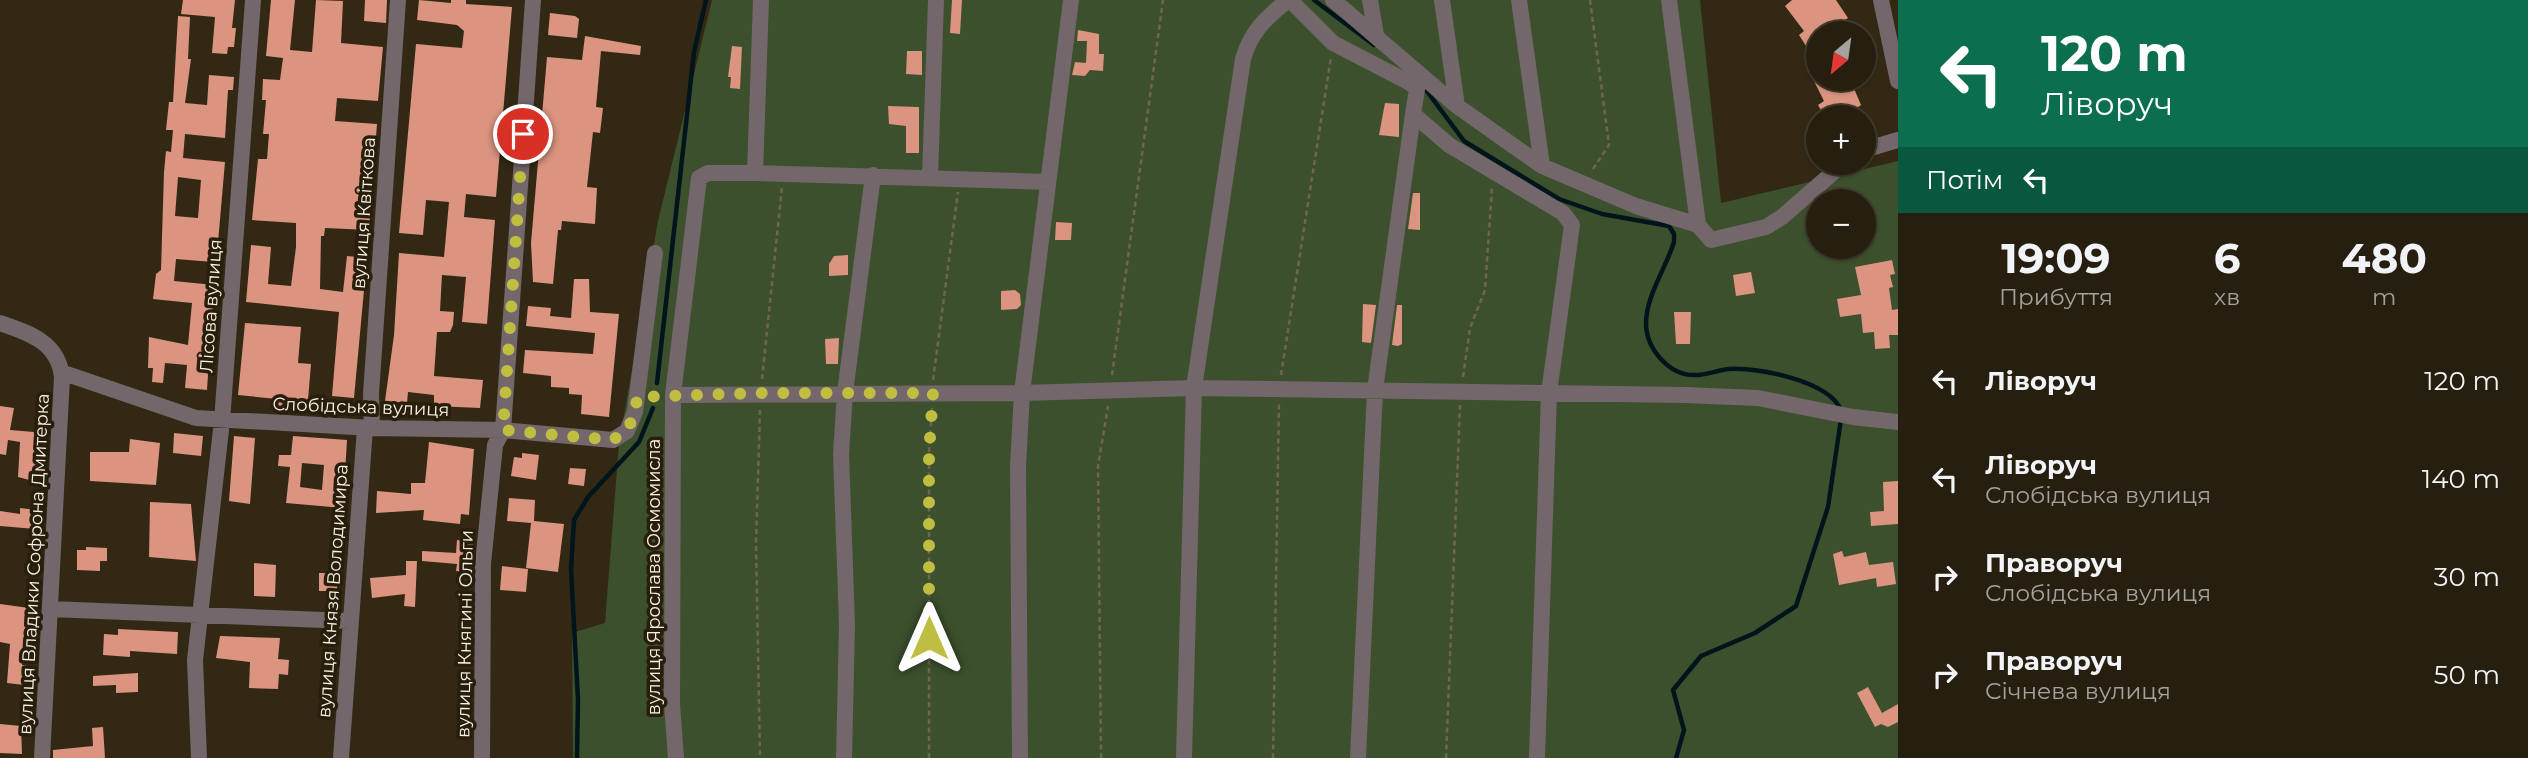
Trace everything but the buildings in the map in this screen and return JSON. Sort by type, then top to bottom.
[{"type":"street","name":"Лісова вулиця","points":[[199,758],[195,660],[222,421],[253,0]]},
{"type":"street","name":"вулиця Квіткова","points":[[368,428],[397,0]]},
{"type":"street","name":"вулиця Княгині Ольги","points":[[482,758],[483,564],[495,445],[503,430],[533,0]]},
{"type":"street","points":[[761,0],[755,173],[1048,182]]},
{"type":"street","points":[[930,177],[936,0]]},
{"type":"street","points":[[1020,758],[1018,466],[1022,393],[1071,0]]},
{"type":"street","points":[[1184,758],[1194,388],[1243,59],[1259,24],[1289,0],[1333,43],[1417,89],[1374,390],[1358,758]]},
{"type":"street","points":[[1333,0],[1457,106],[1542,166],[1582,185],[1698,225],[1711,240],[1766,227],[1791,210],[1830,175]]},
{"type":"street","points":[[1370,0],[1376,35]]},
{"type":"street","points":[[1442,0],[1457,106]]},
{"type":"street","points":[[1519,0],[1542,166]]},
{"type":"street","points":[[1669,0],[1698,225]]},
{"type":"street","points":[[1881,0],[1898,81]]},
{"type":"street","points":[[1413,114],[1449,145],[1563,213],[1572,225],[1549,393],[1537,758]]},
{"type":"street","points":[[1876,146],[1898,140]]},
{"type":"street","name":"вулиця Ярослава Осмомисла","points":[[676,758],[672,704],[673,395],[699,177],[708,173],[755,173]]},
{"type":"street","points":[[844,758],[847,624],[841,495],[845,393],[873,175]]},
{"type":"street","name":"Слобідська вулиця","points":[[61,372],[180,414],[222,421],[368,428],[503,430],[613,440],[629,428],[638,397],[655,253]]},
{"type":"street","name":"вулиця Владики Софрона Дмитерка","points":[[0,323],[43,341],[54,354],[61,372],[62,410],[42,758]]},
{"type":"street","points":[[673,395],[1022,393],[1194,388],[1461,391],[1758,398],[1853,417],[1898,422]]},
{"type":"street","name":"вулиця Князя Володимира","points":[[341,758],[349,621],[368,428]]},
{"type":"street","points":[[50,609],[349,621]]},
{"type":"path","points":[[1582,185],[1609,145],[1590,0]]},
{"type":"path","points":[[1273,758],[1279,389],[1333,43]]},
{"type":"path","points":[[1446,758],[1461,391],[1470,328],[1485,290],[1493,171]]},
{"type":"path","points":[[760,758],[756,544],[760,393],[784,173]]},
{"type":"path","points":[[929,758],[929,453],[935,350],[960,178]]},
{"type":"green space","points":[[712,0],[1700,0],[1721,203],[1839,175],[1876,175],[1876,166],[1898,161],[1898,758],[573,758],[572,633],[605,623],[619,444],[658,221]]},
{"type":"waterway","points":[[657,383],[694,52],[706,0]]},
{"type":"waterway","points":[[1314,0],[1374,45]]},
{"type":"waterway","points":[[1423,86],[1464,141],[1559,199],[1602,214],[1669,226],[1674,234],[1674,242],[1649,303],[1646,323],[1650,342],[1669,366],[1687,374],[1701,375],[1729,369],[1774,373],[1823,391],[1841,410]]},
{"type":"waterway","points":[[577,758],[578,700],[571,569],[574,520],[588,497],[639,442],[653,408]]},
{"type":"waterway","points":[[1676,758],[1684,730],[1673,690],[1701,656],[1755,633],[1796,606],[1828,507],[1841,419]]},
{"type":"route","points":[[523,134],[503,430],[613,440],[625,434],[629,428],[638,397],[760,393],[933,393],[929,453],[929,638]]}]
